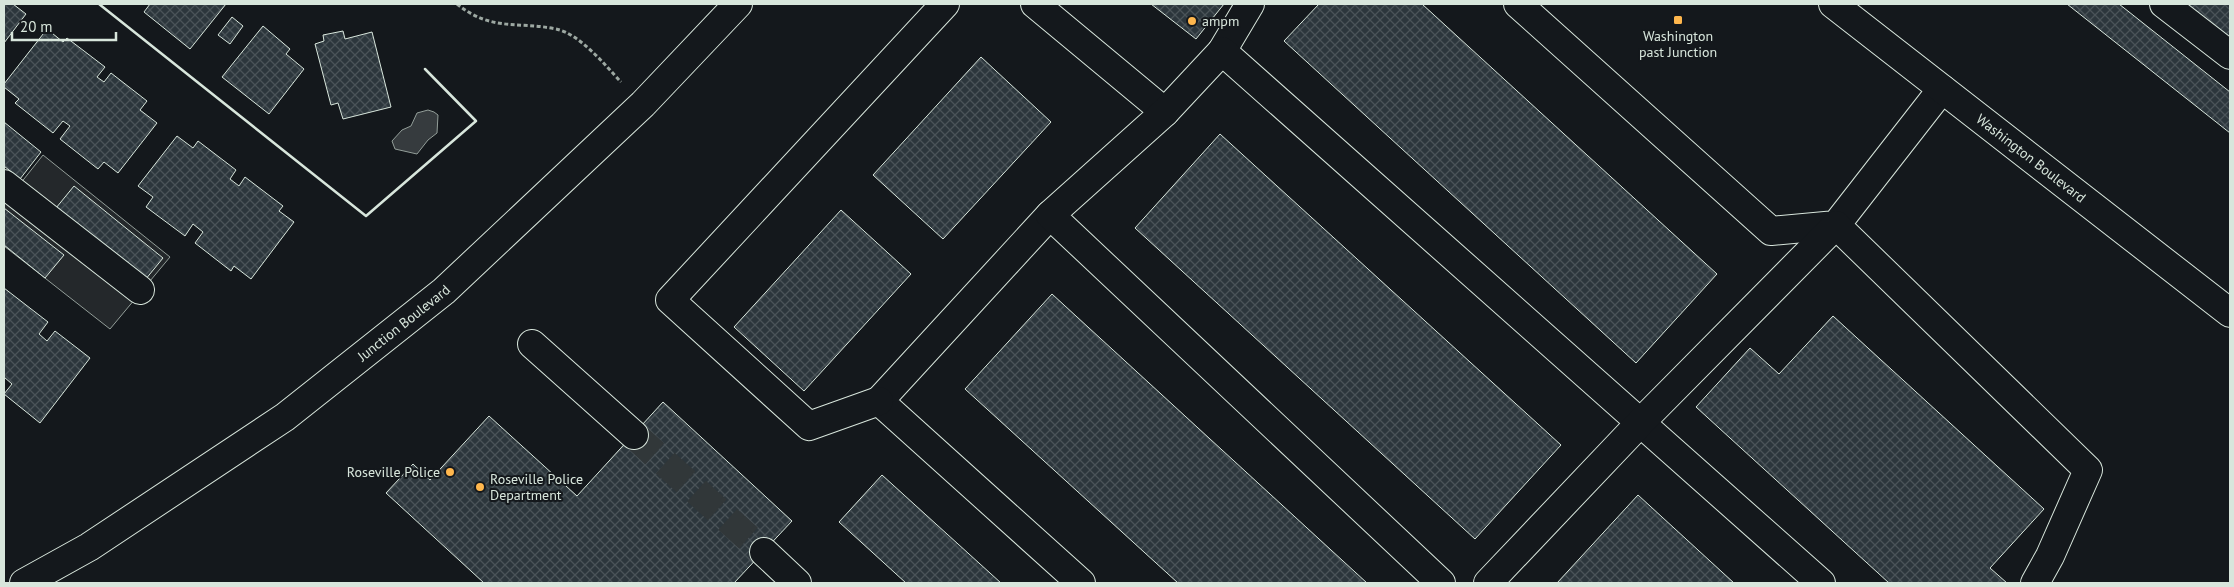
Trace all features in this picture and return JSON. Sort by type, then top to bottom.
[{"type":"main road","name":"Junction Boulevard","points":[[24,583],[88,547],[285,417],[444,291],[643,104],[738,4]]},
{"type":"main road","points":[[945,4],[670,300],[809,426],[879,401],[1050,215],[1165,112],[1222,51],[1250,4]]},
{"type":"main road","points":[[1035,4],[1165,112]]},
{"type":"main road","points":[[1518,4],[1771,231],[1836,225],[2088,470],[2050,556],[2035,583]]},
{"type":"main road","name":"Washington Boulevard","points":[[1833,4],[2230,313]]},
{"type":"main road","points":[[2164,4],[2230,56]]},
{"type":"main road","points":[[1222,51],[1821,583]]},
{"type":"main road","points":[[1488,583],[1640,423],[1836,225],[1942,89]]},
{"type":"main road","points":[[4,184],[140,290]]},
{"type":"main road","points":[[1050,215],[1440,583]]},
{"type":"main road","points":[[532,344],[634,434]]},
{"type":"main road","points":[[879,401],[1081,583]]},
{"type":"main road","points":[[764,552],[797,583]]},
{"type":"path","points":[[457,4],[466,11],[498,24],[557,29],[571,35],[592,52],[643,104]]},
{"type":"shaded area","points":[[428,110],[438,115],[437,133],[428,140],[417,154],[395,149],[392,141],[402,130],[411,126],[417,113]]},
{"type":"shaded area","points":[[43,155],[170,257],[110,329],[4,246],[4,172],[20,184]]},
{"type":"building","points":[[4,4],[13,4],[26,14],[4,43]]},
{"type":"building","points":[[150,4],[226,4],[190,49],[144,12]]},
{"type":"building","name":"ampm","points":[[1151,4],[1224,4],[1196,39]]},
{"type":"building","points":[[1319,4],[1422,4],[1717,274],[1636,363],[1284,41]]},
{"type":"building","points":[[2067,4],[2119,4],[2230,92],[2230,133]]},
{"type":"building","points":[[2177,4],[2230,4],[2230,46]]},
{"type":"building","points":[[232,17],[243,26],[230,44],[218,35]]},
{"type":"building","points":[[263,26],[290,49],[286,54],[304,69],[269,114],[222,77]]},
{"type":"building","points":[[47,29],[63,42],[67,38],[105,67],[97,77],[104,82],[111,73],[147,101],[140,110],[157,123],[118,173],[104,162],[98,169],[60,139],[70,126],[63,121],[53,133],[15,103],[19,99],[4,87],[4,84]]},
{"type":"building","points":[[343,31],[345,39],[372,32],[391,107],[343,119],[338,103],[331,105],[315,44],[324,41],[323,35]]},
{"type":"building","points":[[981,57],[1051,122],[943,239],[873,175]]},
{"type":"building","points":[[4,122],[41,152],[20,179],[4,166]]},
{"type":"building","points":[[1220,134],[1561,445],[1475,539],[1135,228]]},
{"type":"building","points":[[177,136],[193,148],[198,141],[236,170],[230,179],[239,186],[245,177],[283,206],[279,211],[294,222],[251,279],[234,266],[231,271],[195,243],[203,232],[193,224],[185,236],[146,207],[153,197],[138,186]]},
{"type":"building","points":[[74,186],[163,258],[145,280],[56,208]]},
{"type":"building","points":[[4,208],[64,255],[45,278],[4,245]]},
{"type":"building","points":[[841,210],[911,274],[804,391],[734,327]]},
{"type":"building","points":[[4,288],[48,322],[39,334],[47,341],[55,331],[90,358],[40,423],[4,394],[12,384],[4,377]]},
{"type":"building","points":[[1052,294],[1367,583],[1178,583],[965,389]]},
{"type":"building","points":[[1833,316],[2044,509],[1990,568],[2007,583],[1889,583],[1696,407],[1750,348],[1779,374]]},
{"type":"building","name":"Roseville Police Department","points":[[663,402],[792,521],[734,583],[484,583],[386,493],[413,464],[430,480],[489,416],[577,496]]},
{"type":"building","points":[[882,475],[1001,583],[906,583],[839,522]]},
{"type":"building","points":[[1638,495],[1734,583],[1557,583]]},
{"type":"tunnel","points":[[634,435],[764,552]]},
{"type":"wall","points":[[99,4],[366,216],[476,121],[425,69]]},
{"type":"place","name":"Washington past Junction","points":[[1678,20]]},
{"type":"place","name":"ampm","points":[[1192,21]]},
{"type":"place","name":"Roseville Police","points":[[450,472]]},
{"type":"place","name":"Roseville Police Department","points":[[480,487]]}]
